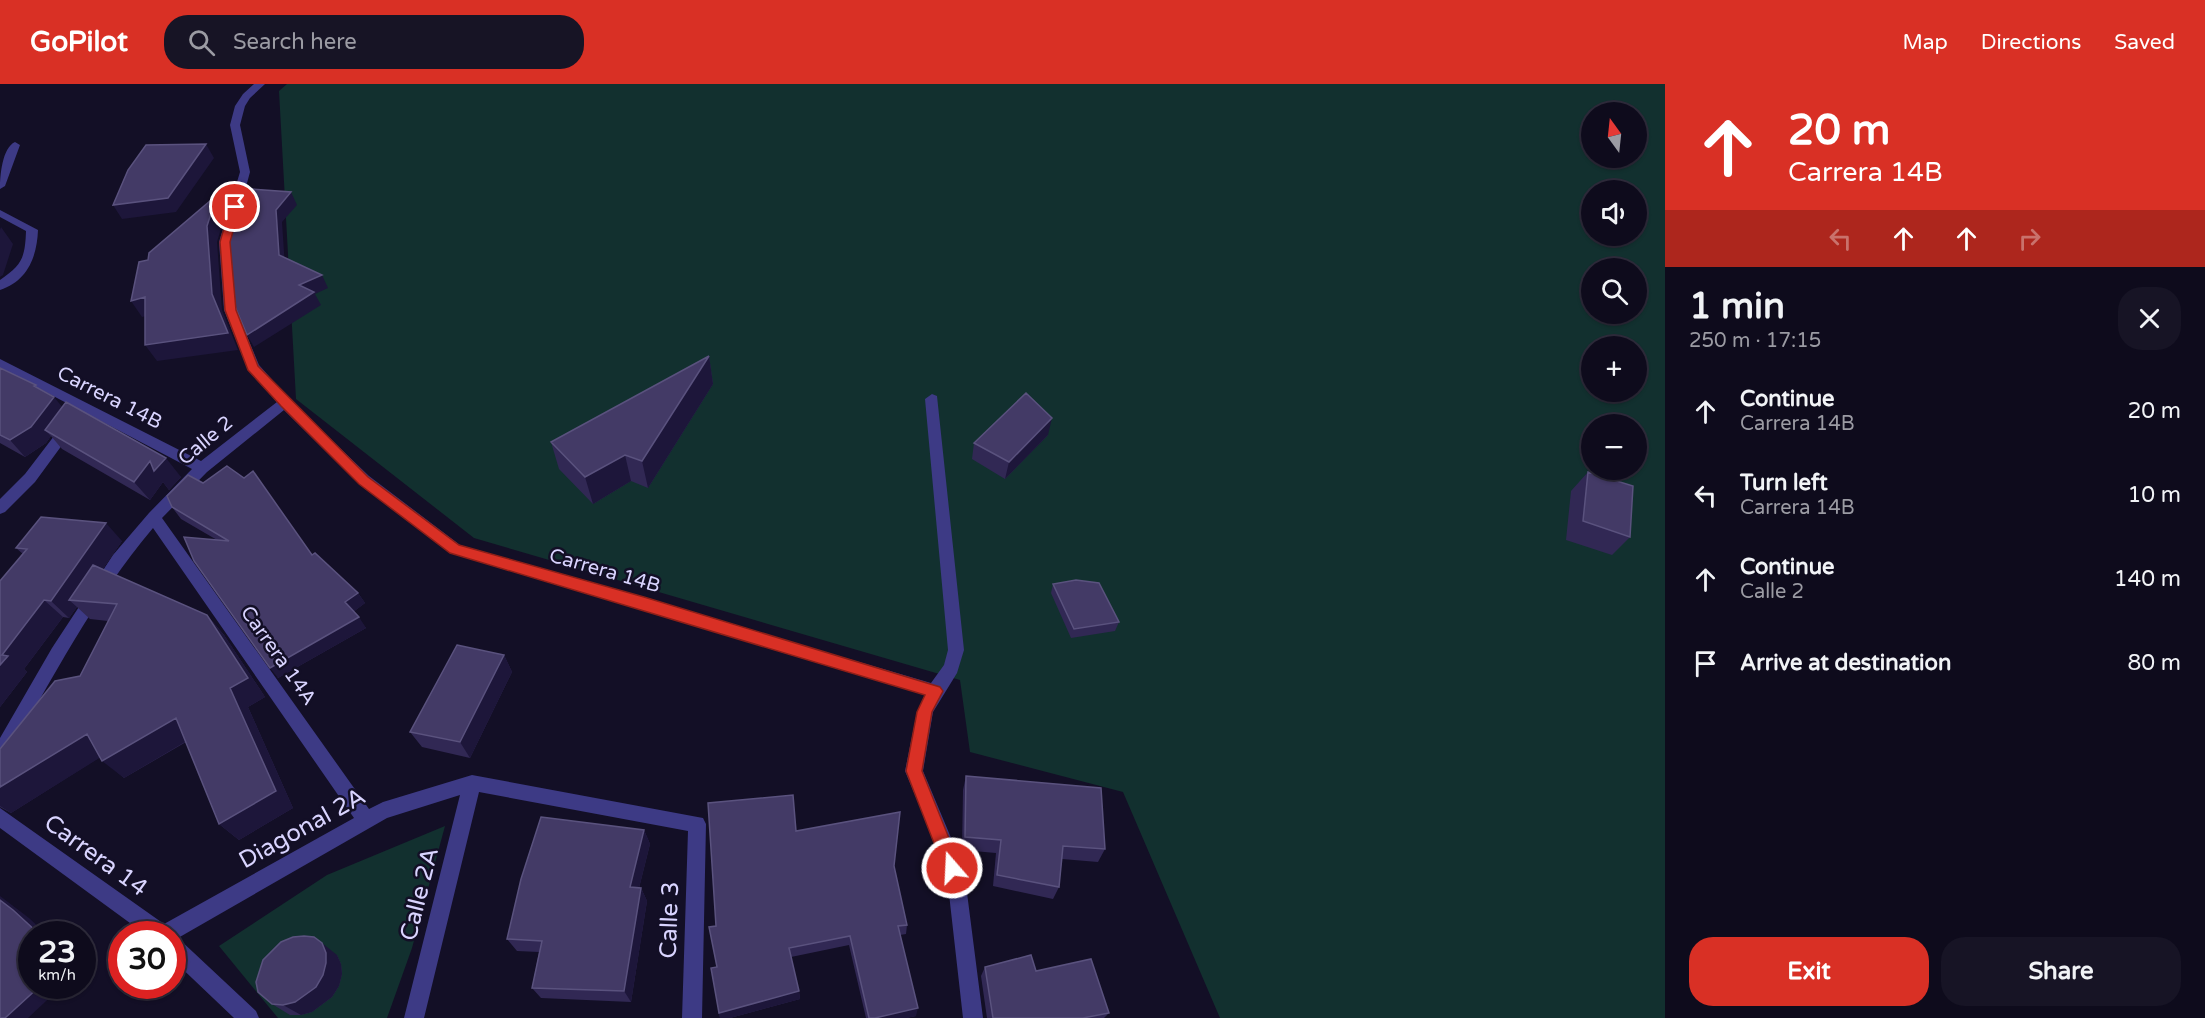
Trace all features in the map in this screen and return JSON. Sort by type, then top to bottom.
[{"type":"street","points":[[260,84],[246,96],[240,106],[235,125],[244,172],[225,242],[231,310],[253,367],[285,403]]},
{"type":"street","points":[[0,186],[15,145]]},
{"type":"street","points":[[0,213],[32,230],[32,250],[26,267],[0,286]]},
{"type":"street","name":"Carrera 14B","points":[[0,363],[202,468]]},
{"type":"street","points":[[932,399],[956,650],[951,668],[935,691],[925,712],[919,734],[914,771],[948,852],[957,885],[973,1018]]},
{"type":"street","name":"Calle 2","points":[[0,754],[58,653],[118,559],[154,517],[202,468],[285,403]]},
{"type":"street","name":"Carrera 14B","points":[[285,403],[364,480],[455,549],[644,603],[935,691]]},
{"type":"street","points":[[0,508],[30,478],[83,406]]},
{"type":"street","name":"Carrera 14A","points":[[154,517],[366,820]]},
{"type":"street","name":"Diagonal 2A","points":[[186,921],[383,811],[472,783]]},
{"type":"street","name":"Calle 3","points":[[472,783],[697,824],[692,1018]]},
{"type":"street","name":"Calle 2A","points":[[414,1018],[472,783]]},
{"type":"street","name":"Carrera 14","points":[[0,817],[145,921]]},
{"type":"street","points":[[186,958],[249,1018]]},
{"type":"green space","points":[[287,84],[1665,84],[1665,1018],[1220,1018],[1123,792],[970,752],[960,680],[474,538],[296,399],[279,91]]},
{"type":"green space","points":[[445,826],[412,948],[387,1018],[278,1018],[219,946],[327,875]]},
{"type":"building","points":[[206,144],[168,198],[113,205],[128,170],[146,145]]},
{"type":"building","points":[[238,188],[291,192],[276,210],[279,255],[322,275],[299,285],[314,292],[247,335],[231,297],[226,230]]},
{"type":"building","points":[[217,195],[207,226],[212,294],[228,333],[145,345],[145,297],[131,301],[139,262],[148,260],[149,253]]},
{"type":"building","points":[[709,356],[642,461],[625,455],[585,477],[551,442]]},
{"type":"building","points":[[0,368],[36,385],[34,386],[54,397],[31,427],[10,440],[0,435]]},
{"type":"building","points":[[1026,393],[1052,418],[1009,462],[974,443]]},
{"type":"building","points":[[66,402],[166,458],[154,471],[150,461],[134,482],[45,430]]},
{"type":"building","points":[[227,466],[244,478],[253,471],[312,555],[315,553],[358,593],[345,602],[359,617],[270,668],[194,561],[184,537],[229,541],[172,507],[167,496],[188,475],[203,483]]},
{"type":"building","points":[[1587,480],[1614,480],[1633,486],[1630,537],[1583,521]]},
{"type":"building","points":[[41,517],[106,523],[51,601],[44,600],[2,655],[8,656],[0,665],[0,581],[27,549],[16,548]]},
{"type":"building","points":[[93,565],[207,615],[248,678],[230,688],[276,791],[219,824],[176,718],[102,761],[87,734],[0,787],[0,749],[55,681],[80,676],[117,604],[69,600]]},
{"type":"building","points":[[1076,580],[1099,583],[1119,622],[1074,629],[1053,584]]},
{"type":"building","points":[[457,645],[504,655],[460,742],[410,732]]},
{"type":"building","points":[[966,776],[1101,788],[1105,849],[1063,846],[1059,887],[997,875],[1001,840],[965,837]]},
{"type":"building","points":[[793,795],[796,831],[900,812],[894,866],[907,925],[898,926],[918,1008],[869,1018],[850,936],[789,948],[799,991],[719,1013],[711,968],[717,967],[709,927],[716,926],[708,803]]},
{"type":"building","points":[[541,817],[644,830],[630,887],[641,888],[624,991],[532,988],[542,941],[507,939],[521,879]]},
{"type":"building","points":[[0,900],[25,921],[18,921],[18,999],[26,999],[5,1018],[0,1018]]},
{"type":"building","points":[[293,937],[314,937],[322,943],[326,953],[323,975],[316,987],[295,1002],[283,1005],[272,1004],[258,992],[256,982],[263,960],[281,942]]},
{"type":"building","points":[[1031,955],[1036,971],[1091,959],[1109,1013],[1083,1018],[993,1018],[985,967]]},
{"type":"route","points":[[235,207],[225,242],[231,310],[253,367],[285,403],[364,480],[455,549],[644,603],[935,691],[925,712],[919,734],[914,771],[948,852],[952,868]]}]
